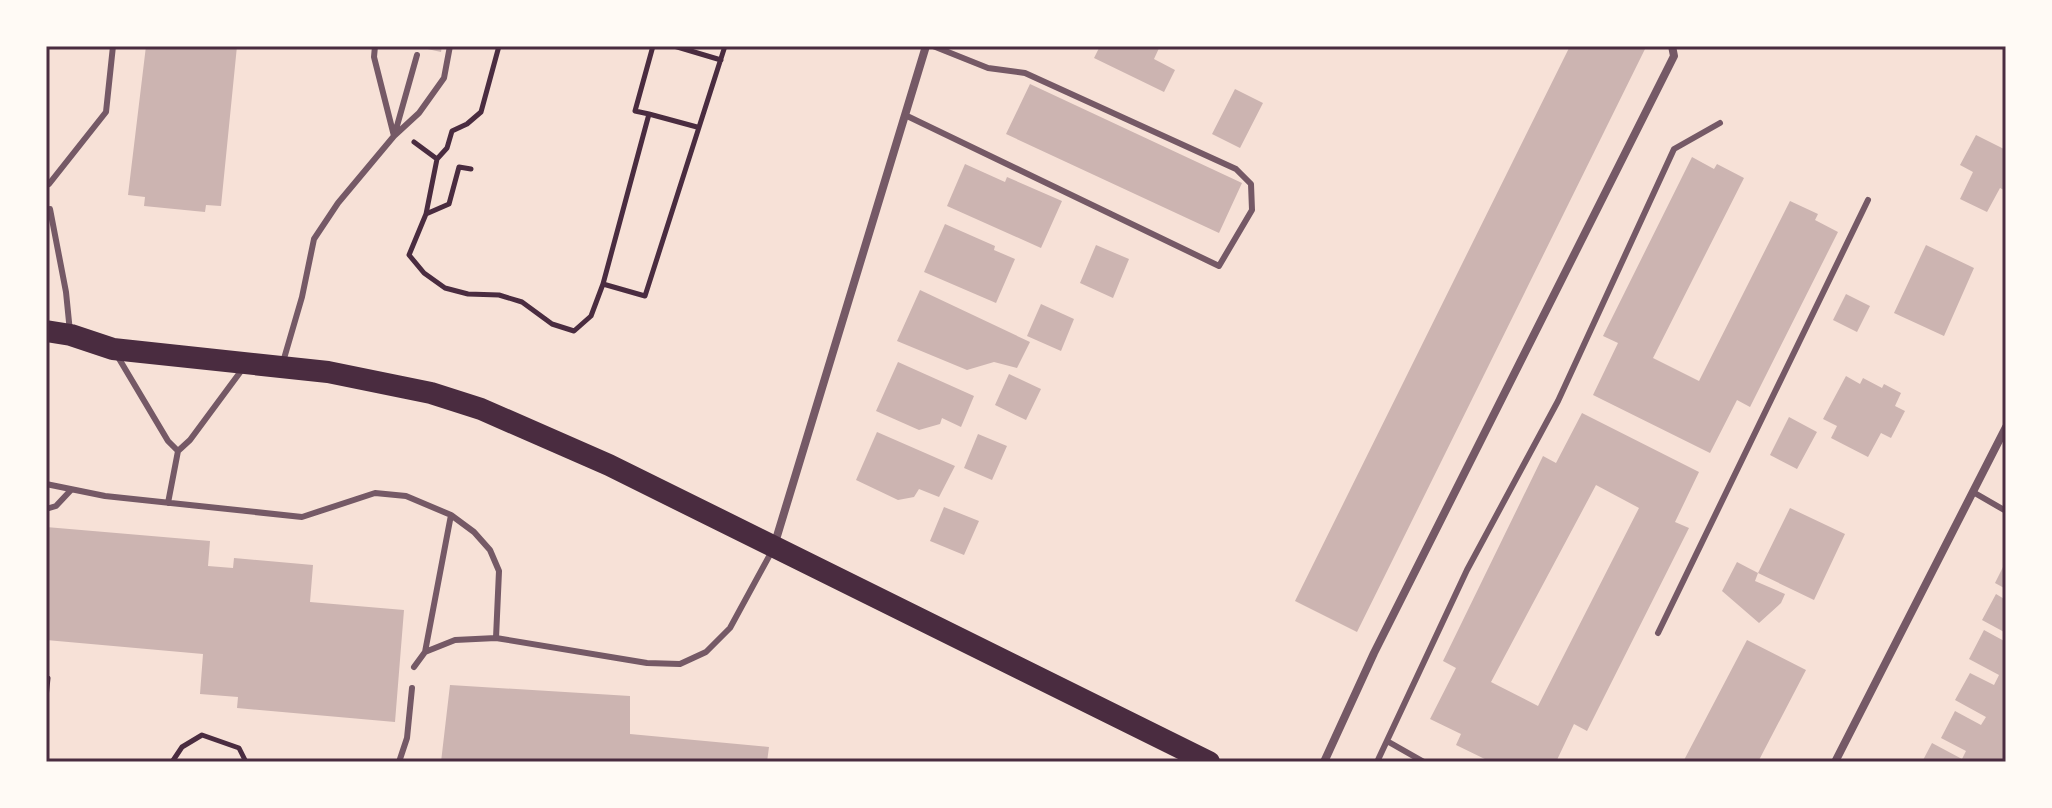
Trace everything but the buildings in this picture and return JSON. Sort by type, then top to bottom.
[{"type":"highway","points":[[46,331],[71,335],[113,349],[246,365],[282,365],[431,393],[481,409],[609,465],[1209,762]]},
{"type":"street","points":[[773,548],[926,46]]},
{"type":"street","points":[[1324,762],[1374,653],[1674,56],[1672,46]]},
{"type":"street","points":[[1835,762],[2006,427]]},
{"type":"lane","points":[[49,184],[106,112],[113,46]]},
{"type":"lane","points":[[375,46],[374,57],[394,136]]},
{"type":"lane","points":[[282,365],[302,297],[314,239],[338,203],[394,136],[419,113],[444,78],[450,46]]},
{"type":"lane","points":[[905,115],[1219,266],[1252,210],[1251,184],[1236,169],[1025,73],[988,68],[933,46]]},
{"type":"lane","points":[[394,136],[417,55]]},
{"type":"lane","points":[[1377,762],[1467,570],[1558,401],[1674,149],[1720,123]]},
{"type":"lane","points":[[1658,633],[1868,200]]},
{"type":"lane","points":[[50,209],[71,335]]},
{"type":"lane","points":[[113,349],[168,441],[178,451]]},
{"type":"lane","points":[[168,503],[178,451],[190,440],[246,365]]},
{"type":"lane","points":[[46,484],[168,503],[302,517],[375,493],[406,496],[451,515],[474,532],[490,550],[499,571],[496,638]]},
{"type":"lane","points":[[46,509],[56,506],[71,490]]},
{"type":"lane","points":[[1973,492],[2006,511]]},
{"type":"lane","points":[[414,667],[425,652],[451,515]]},
{"type":"lane","points":[[425,652],[455,640],[496,638],[647,663],[680,664],[706,652],[730,628],[773,548]]},
{"type":"lane","points":[[399,762],[407,738],[412,688]]},
{"type":"lane","points":[[1387,741],[1424,762]]},
{"type":"path","points":[[499,46],[481,112],[452,131],[447,148],[437,159],[426,214],[409,255],[424,273],[445,288],[468,294],[499,295],[522,302],[552,324],[574,331],[591,316],[603,284],[649,114]]},
{"type":"path","points":[[653,46],[635,111],[697,127]]},
{"type":"path","points":[[674,46],[721,60]]},
{"type":"path","points":[[603,284],[645,296],[725,46]]},
{"type":"path","points":[[414,142],[437,159]]},
{"type":"path","points":[[426,214],[449,204],[459,167],[471,169]]},
{"type":"path","points":[[46,698],[48,678]]},
{"type":"path","points":[[172,762],[182,747],[202,735],[239,748],[246,762]]}]
